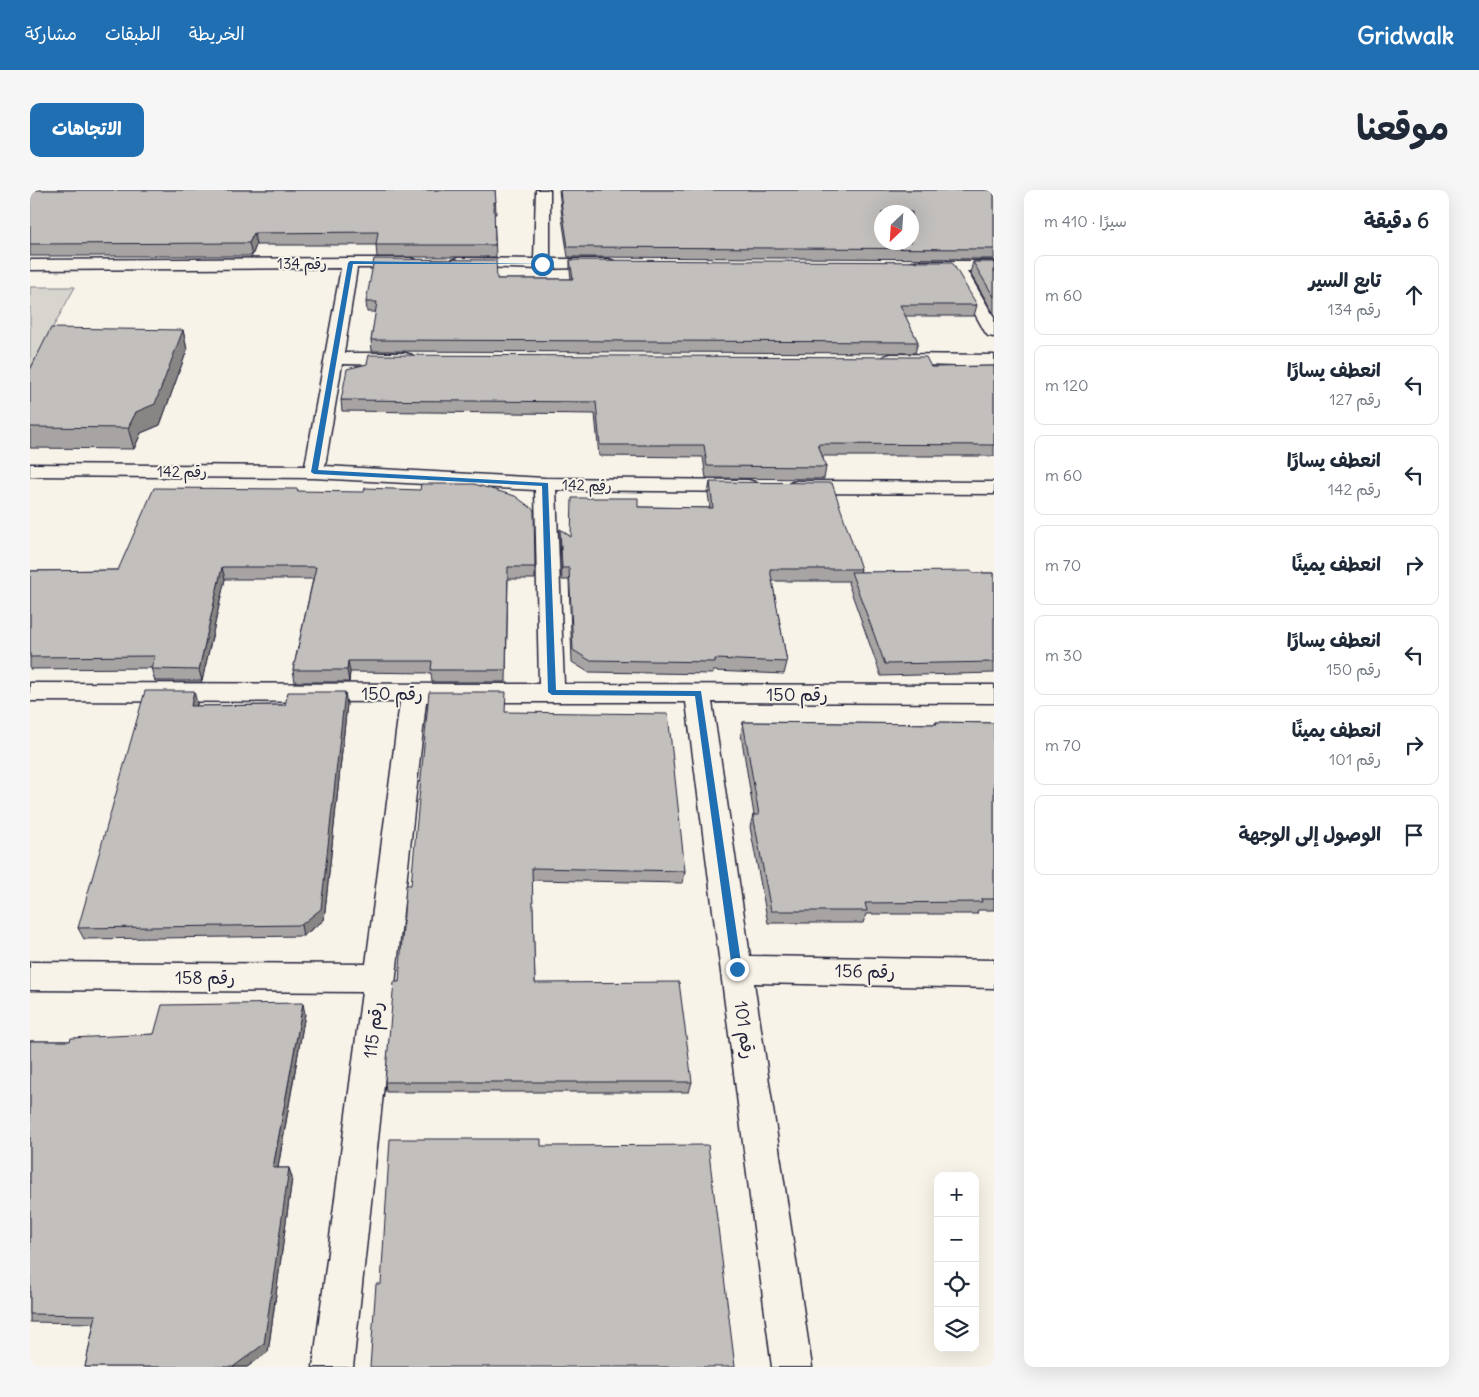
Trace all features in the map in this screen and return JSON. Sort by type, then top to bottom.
[{"type":"street","points":[[542,264],[543,190]]},
{"type":"street","points":[[314,472],[350,263]]},
{"type":"street","name":"رقم 134","points":[[30,265],[427,263]]},
{"type":"street","points":[[446,263],[621,264]]},
{"type":"street","points":[[897,266],[994,266]]},
{"type":"street","points":[[956,266],[994,332]]},
{"type":"street","points":[[333,358],[422,359]]},
{"type":"street","points":[[876,360],[994,361]]},
{"type":"street","name":"رقم 142","points":[[30,470],[314,472],[545,484],[994,488]]},
{"type":"street","points":[[545,484],[552,692]]},
{"type":"street","name":"رقم 150","points":[[30,692],[994,694]]},
{"type":"street","name":"رقم 115","points":[[333,1367],[414,693]]},
{"type":"street","name":"رقم 101","points":[[698,693],[792,1367]]},
{"type":"street","name":"رقم 156","points":[[737,969],[994,974]]},
{"type":"street","name":"رقم 158","points":[[30,976],[380,978]]},
{"type":"shaded area","points":[[30,287],[75,287],[30,369]]},
{"type":"building","points":[[30,190],[495,190],[495,245],[376,245],[378,232],[254,233],[249,243],[30,244]]},
{"type":"building","points":[[560,190],[994,190],[994,249],[919,249],[919,205],[874,205],[874,248],[568,247]]},
{"type":"building","points":[[374,259],[496,260],[497,279],[573,279],[570,260],[952,262],[977,305],[900,305],[918,342],[371,340],[377,302],[366,302]]},
{"type":"building","points":[[973,262],[994,262],[994,297]]},
{"type":"building","points":[[51,328],[183,330],[155,404],[136,412],[128,428],[30,427],[30,370]]},
{"type":"building","points":[[369,355],[926,357],[931,367],[994,366],[994,445],[818,444],[826,467],[707,466],[704,445],[600,445],[596,402],[341,400],[347,369],[367,364]]},
{"type":"building","points":[[710,482],[832,483],[861,569],[770,569],[787,662],[715,659],[715,662],[589,660],[573,650],[569,568],[562,568],[560,529],[571,537],[572,498],[638,498],[638,507],[713,508]]},
{"type":"building","points":[[421,484],[474,484],[515,496],[534,510],[535,567],[508,567],[506,670],[431,670],[432,661],[348,661],[347,670],[293,670],[316,567],[222,567],[199,670],[151,669],[155,656],[30,657],[30,571],[118,570],[154,488],[298,489],[297,491],[364,492],[365,488],[420,490]]},
{"type":"building","points":[[972,571],[973,573],[994,573],[994,662],[885,664],[851,572]]},
{"type":"building","points":[[145,691],[194,691],[191,706],[285,705],[288,692],[345,692],[321,909],[301,925],[78,928]]},
{"type":"building","points":[[429,692],[506,692],[505,712],[668,714],[685,871],[532,868],[535,983],[679,982],[692,1082],[385,1082],[394,982],[399,982],[406,885],[411,885]]},
{"type":"building","points":[[743,722],[994,723],[994,899],[981,899],[982,902],[865,903],[867,911],[771,911],[753,815],[759,815]]},
{"type":"building","points":[[303,1003],[273,1168],[289,1168],[264,1344],[233,1367],[85,1367],[96,1315],[30,1314],[30,1041],[70,1041],[71,1038],[154,1034],[162,1005]]},
{"type":"building","points":[[390,1139],[541,1139],[541,1146],[708,1145],[735,1367],[370,1367],[376,1284],[381,1284]]},
{"type":"route","points":[[542,264],[350,263],[314,472],[545,484],[552,692],[698,693],[737,969]]}]
